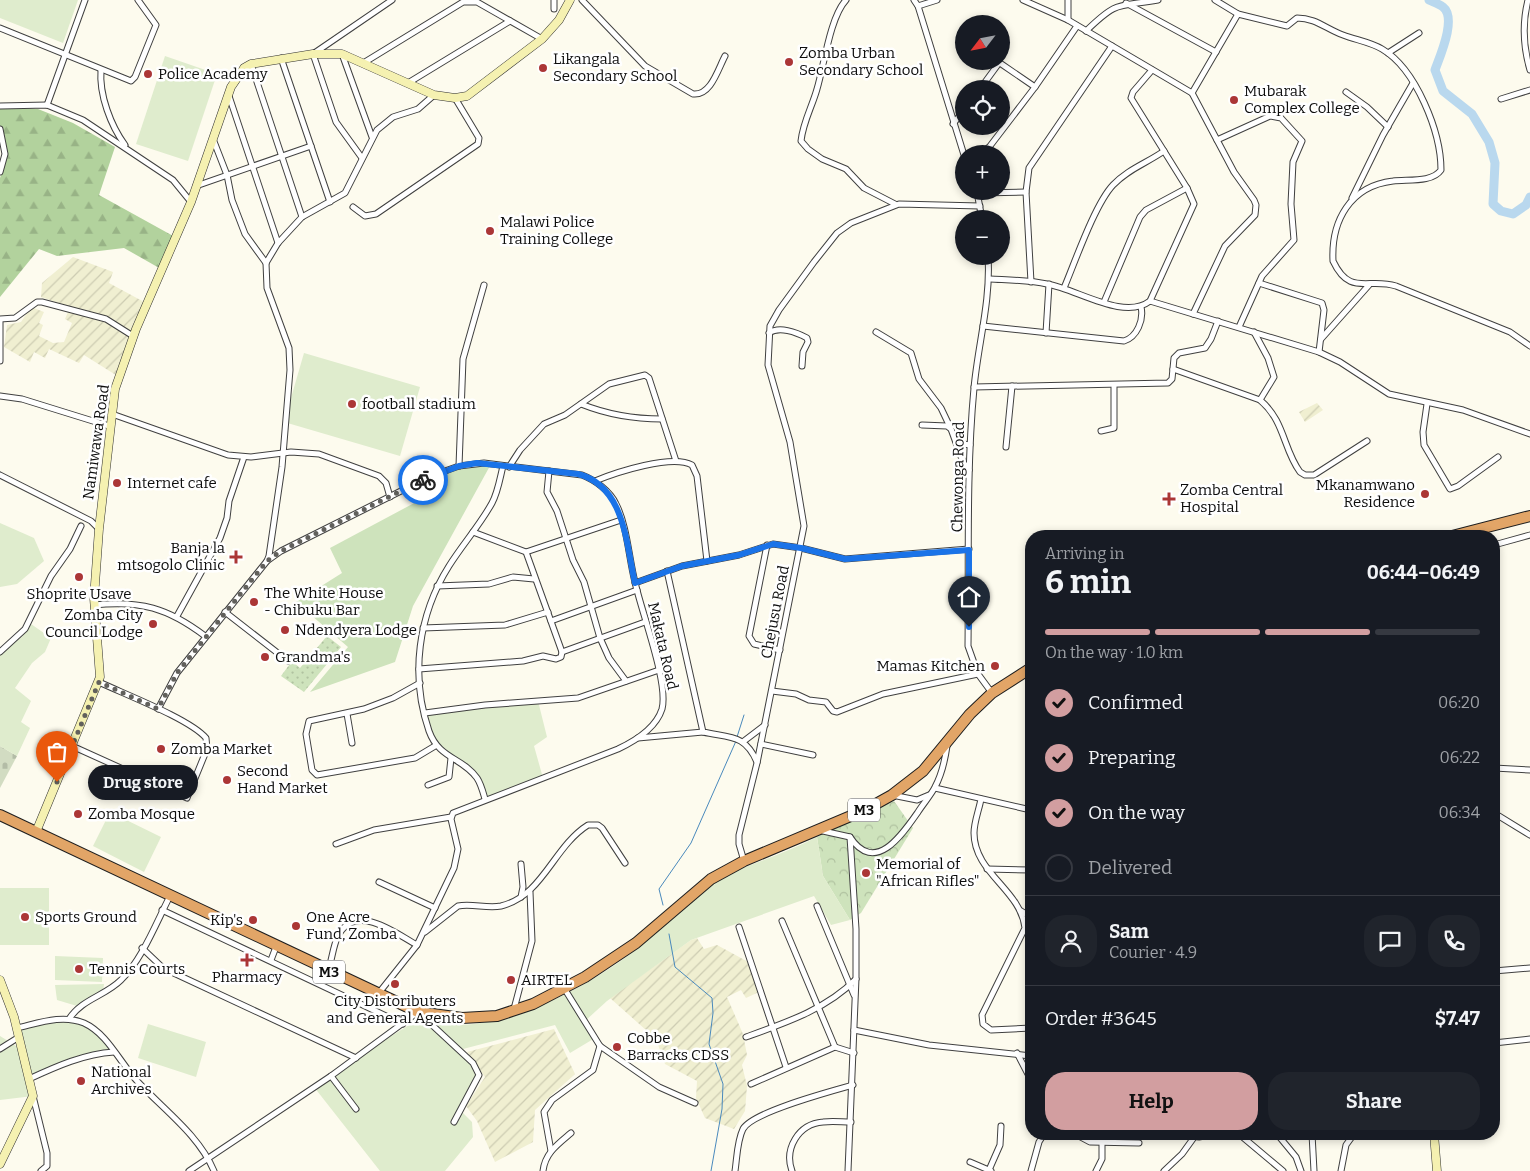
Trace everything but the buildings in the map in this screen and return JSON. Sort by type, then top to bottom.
[{"type":"highway","points":[[1475,530],[1530,516]]},
{"type":"highway","name":"M3","points":[[0,815],[418,1012],[462,1018],[489,1017],[513,1012],[564,988],[600,967],[659,924],[703,884],[744,861],[865,810],[892,795],[923,771],[970,714],[992,693],[1025,672]]},
{"type":"street","points":[[47,105],[86,0]]},
{"type":"street","points":[[0,28],[126,81],[131,81],[135,78],[156,26],[138,0]]},
{"type":"street","points":[[313,54],[392,0]]},
{"type":"street","points":[[554,0],[554,9]]},
{"type":"street","points":[[302,216],[282,156],[248,66],[281,58],[313,54],[342,54],[365,62],[406,84],[434,95],[455,98],[467,96],[542,39],[559,20],[570,0]]},
{"type":"street","points":[[582,0],[645,66],[693,94],[699,95],[708,89],[725,56]]},
{"type":"street","points":[[846,0],[840,6],[824,54],[817,90],[804,121],[801,141],[818,156],[846,169],[864,188],[895,204],[980,206]]},
{"type":"street","points":[[914,0],[918,6],[961,145]]},
{"type":"street","points":[[918,6],[938,0]]},
{"type":"street","points":[[1022,0],[1068,20],[1192,93],[1234,172],[1254,200],[1256,212],[1225,246],[1194,314]]},
{"type":"street","points":[[1068,0],[1068,20]]},
{"type":"street","points":[[1086,31],[1108,10],[1126,3],[1158,0]]},
{"type":"street","points":[[1215,0],[1238,14],[1287,26],[1297,18],[1316,21],[1344,35],[1360,39],[1388,54],[1414,83],[1436,130],[1441,170],[1431,177],[1383,183],[1352,198]]},
{"type":"street","points":[[1528,0],[1524,46],[1529,66]]},
{"type":"street","points":[[365,62],[463,2],[477,2],[542,39]]},
{"type":"street","points":[[1126,3],[1216,52]]},
{"type":"street","points":[[1192,93],[1238,14]]},
{"type":"street","points":[[406,84],[510,21]]},
{"type":"street","points":[[991,145],[1035,87],[1077,26]]},
{"type":"street","points":[[1388,54],[1419,33]]},
{"type":"street","points":[[1031,282],[1026,179],[1034,158],[1112,46]]},
{"type":"street","points":[[313,54],[336,122],[362,158]]},
{"type":"street","points":[[342,54],[372,137]]},
{"type":"street","points":[[281,58],[330,202]]},
{"type":"street","name":"Namiwawa Road","points":[[36,832],[99,682],[100,668],[94,605],[109,426],[115,389],[133,336],[191,202],[212,136],[231,87],[248,66]]},
{"type":"street","points":[[101,70],[102,89],[112,124],[128,150]]},
{"type":"street","points":[[1010,70],[1035,87]]},
{"type":"street","points":[[990,279],[1049,284],[1127,308],[1141,307],[1150,300],[1193,211],[1192,198],[1187,188],[1131,98],[1133,92],[1152,70]]},
{"type":"street","points":[[1414,83],[1388,127],[1335,230],[1333,261],[1346,279],[1355,284],[1378,282],[1396,286],[1510,332],[1530,346]]},
{"type":"street","points":[[1501,99],[1530,90]]},
{"type":"street","points":[[1346,92],[1367,107],[1388,127]]},
{"type":"street","points":[[228,95],[278,243]]},
{"type":"street","points":[[158,709],[177,673],[267,561],[283,455],[290,370],[289,348],[267,288],[266,264],[278,243],[302,216],[340,197],[349,187],[377,130],[393,117],[418,109],[434,95]]},
{"type":"street","points":[[353,207],[365,216],[376,214],[478,144],[479,138],[455,98]]},
{"type":"street","points":[[0,106],[47,105],[83,120],[172,180],[191,202]]},
{"type":"street","points":[[1217,140],[1270,116],[1281,118],[1302,141],[1293,162],[1291,204],[1294,240],[1268,266],[1239,327]]},
{"type":"street","points":[[0,129],[5,154],[0,172]]},
{"type":"street","points":[[212,136],[227,175],[232,200],[245,234],[266,264]]},
{"type":"street","points":[[195,186],[311,146]]},
{"type":"street","points":[[1064,288],[1089,229],[1110,189],[1134,166],[1149,161],[1164,151]]},
{"type":"street","points":[[1104,302],[1140,216],[1146,210],[1187,188]]},
{"type":"street","points":[[1010,192],[1026,192]]},
{"type":"street","points":[[979,200],[981,210]]},
{"type":"street","name":"Chejusu Road","points":[[744,861],[739,844],[739,835],[765,725],[801,548],[804,521],[790,442],[771,378],[768,334],[775,316],[814,262],[842,229],[895,204]]},
{"type":"street","name":"Chewonga Road","points":[[989,265],[990,279],[974,387],[970,445],[968,646],[978,674],[992,693]]},
{"type":"street","points":[[1259,283],[1322,303],[1324,310],[1319,352]]},
{"type":"street","points":[[1046,333],[1049,284]]},
{"type":"street","points":[[1321,340],[1369,284]]},
{"type":"street","points":[[459,466],[462,359],[484,285]]},
{"type":"street","points":[[1150,300],[1319,352],[1340,362],[1389,394],[1481,416],[1530,434]]},
{"type":"street","points":[[0,361],[0,320],[15,318],[37,302],[106,320],[133,336]]},
{"type":"street","points":[[983,326],[1124,342],[1136,332],[1142,318],[1141,307]]},
{"type":"street","points":[[974,387],[1168,383],[1172,380],[1177,355],[1205,348],[1218,321]]},
{"type":"street","points":[[768,334],[778,329],[807,338],[808,342],[803,352],[802,366]]},
{"type":"street","points":[[876,332],[911,353],[919,379],[941,408],[957,442],[963,462],[969,470]]},
{"type":"street","points":[[1254,332],[1272,366],[1274,377],[1260,400]]},
{"type":"street","points":[[1173,369],[1260,400],[1271,409],[1276,417],[1297,468],[1305,475],[1314,475],[1367,441]]},
{"type":"street","points":[[509,467],[520,450],[538,429],[581,404],[609,384],[645,375],[649,378],[676,461]]},
{"type":"street","points":[[1101,431],[1114,428],[1114,385]]},
{"type":"street","points":[[1006,447],[1012,386]]},
{"type":"street","points":[[0,396],[22,399],[109,426]]},
{"type":"street","points":[[581,404],[594,409],[662,419]]},
{"type":"street","points":[[1427,404],[1423,432],[1424,445],[1450,489],[1458,486],[1498,457]]},
{"type":"street","points":[[112,414],[228,456],[283,455],[291,452],[318,454],[379,476],[386,484],[390,497]]},
{"type":"street","points":[[922,425],[947,426],[951,429]]},
{"type":"street","points":[[957,442],[970,445]]},
{"type":"street","points":[[177,616],[220,538],[228,518],[229,502],[244,457]]},
{"type":"street","points":[[595,481],[613,474],[676,461],[692,465],[698,476],[707,561]]},
{"type":"street","name":"Makata Road","points":[[267,561],[281,551],[431,476],[459,466],[484,463],[578,474],[595,481],[616,502],[635,583],[659,670],[663,698],[662,708],[656,721],[638,738],[618,749],[460,809],[451,816],[374,830],[336,844]]},
{"type":"street","points":[[485,799],[477,778],[435,746],[425,713],[420,683],[419,649],[422,628],[437,586],[492,502],[503,466]]},
{"type":"street","points":[[549,471],[547,492],[557,511],[573,560],[584,582],[589,607],[600,638],[608,658],[626,681]]},
{"type":"street","points":[[0,475],[91,521],[99,529]]},
{"type":"street","points":[[473,532],[526,552],[621,520]]},
{"type":"street","points":[[0,652],[25,629],[50,576],[70,549],[81,526]]},
{"type":"street","points":[[1500,543],[1530,535]]},
{"type":"street","points":[[635,583],[667,571],[739,555],[767,545],[777,544],[845,559],[969,550]]},
{"type":"street","points":[[767,545],[749,636],[754,644],[780,650]]},
{"type":"street","points":[[526,552],[534,579],[562,652]]},
{"type":"street","points":[[667,571],[703,732]]},
{"type":"street","points":[[437,586],[489,584],[513,577],[534,579]]},
{"type":"street","points":[[551,621],[637,590]]},
{"type":"street","points":[[94,605],[134,604],[177,616],[205,636]]},
{"type":"street","points":[[225,612],[288,661]]},
{"type":"street","points":[[422,628],[510,624],[548,612]]},
{"type":"street","points":[[419,669],[522,661],[541,656],[556,660],[561,656],[562,652],[645,622]]},
{"type":"street","points":[[425,713],[486,705],[578,698],[659,670]]},
{"type":"street","points":[[772,691],[796,694],[809,700],[826,702],[835,712],[883,694],[978,674]]},
{"type":"street","points":[[72,746],[187,798],[207,749],[207,741],[203,734],[158,709],[99,682]]},
{"type":"street","points":[[420,683],[384,702],[347,714],[314,719],[308,723],[306,734],[314,774],[415,758],[435,746]]},
{"type":"street","points":[[347,714],[352,743]]},
{"type":"street","points":[[744,741],[765,725]]},
{"type":"street","points":[[638,738],[703,732],[744,741],[750,747],[757,763]]},
{"type":"street","points":[[815,832],[828,831],[850,837],[857,848],[867,853],[877,852],[899,839],[935,788],[944,765],[948,743]]},
{"type":"street","points":[[761,744],[814,755]]},
{"type":"street","points":[[428,785],[450,775],[451,758]]},
{"type":"street","points":[[1500,768],[1530,770]]},
{"type":"street","points":[[935,788],[1025,809]]},
{"type":"street","points":[[892,795],[908,800],[917,800],[930,795]]},
{"type":"street","points":[[982,798],[975,825],[974,838],[988,870],[1020,910],[1025,913]]},
{"type":"street","points":[[378,994],[417,945],[454,868],[458,853],[451,816]]},
{"type":"street","points":[[1500,817],[1530,835]]},
{"type":"street","points":[[423,934],[460,905],[490,908],[513,902],[529,893],[556,856],[588,825],[598,825],[602,828],[625,863]]},
{"type":"street","points":[[848,1171],[856,978],[856,929],[850,837]]},
{"type":"street","points":[[521,864],[523,889],[521,898]]},
{"type":"street","points":[[988,870],[1025,870]]},
{"type":"street","points":[[379,882],[392,886],[435,908]]},
{"type":"street","points":[[523,889],[529,893]]},
{"type":"street","points":[[513,1012],[532,940],[529,893]]},
{"type":"street","points":[[70,1020],[77,1008],[121,980],[132,967],[170,896]]},
{"type":"street","points":[[817,906],[855,998]]},
{"type":"street","points":[[162,910],[403,1024]]},
{"type":"street","points":[[1020,910],[1025,925]]},
{"type":"street","points":[[328,971],[337,936],[348,925],[357,921],[371,921],[417,945]]},
{"type":"street","points":[[782,921],[835,1046]]},
{"type":"street","points":[[739,927],[786,1067]]},
{"type":"street","points":[[1025,930],[981,1020],[982,1024],[991,1030],[1025,1028]]},
{"type":"street","points":[[271,960],[276,946]]},
{"type":"street","points":[[142,948],[162,968],[356,1058]]},
{"type":"street","points":[[1500,970],[1530,968]]},
{"type":"street","points":[[746,1037],[772,1028],[819,1007],[850,985],[856,978]]},
{"type":"street","points":[[0,980],[17,1028],[47,1153],[47,1166],[41,1171]]},
{"type":"street","points":[[564,988],[600,1046],[659,1087],[695,1103]]},
{"type":"street","points":[[189,1171],[331,1076],[418,1012],[473,1063],[479,1075],[454,1122]]},
{"type":"street","points":[[17,1028],[58,1019],[83,1023],[97,1031],[137,1081],[189,1133],[208,1158],[214,1171]]},
{"type":"street","points":[[854,1030],[929,1045],[1025,1055]]},
{"type":"street","points":[[0,1049],[19,1037]]},
{"type":"street","points":[[1500,1042],[1530,1039]]},
{"type":"street","points":[[551,1150],[544,1112],[552,1100],[593,1070],[600,1046]]},
{"type":"street","points":[[751,1084],[835,1046],[854,1053]]},
{"type":"street","points":[[30,1079],[75,1060],[96,1054],[114,1052]]},
{"type":"street","points":[[1017,1053],[1025,1068]]},
{"type":"street","points":[[331,1076],[356,1110]]},
{"type":"street","points":[[735,1171],[742,1130],[748,1123],[774,1111],[853,1085]]},
{"type":"street","points":[[0,1164],[33,1096]]},
{"type":"street","points":[[792,1171],[789,1161],[791,1145],[807,1126],[821,1122],[851,1122]]},
{"type":"street","points":[[970,1162],[987,1170],[1000,1145],[1001,1126]]},
{"type":"street","points":[[543,1171],[544,1163],[551,1150],[571,1133]]},
{"type":"street","points":[[1031,1171],[1040,1140]]},
{"type":"street","points":[[1084,1140],[1139,1143]]},
{"type":"street","points":[[1164,1171],[1182,1154],[1192,1140]]},
{"type":"street","points":[[1246,1140],[1283,1171]]},
{"type":"street","points":[[1282,1140],[1296,1157],[1301,1171]]},
{"type":"street","points":[[1312,1140],[1314,1171]]},
{"type":"street","points":[[1341,1171],[1346,1145],[1350,1140]]},
{"type":"street","points":[[1434,1140],[1437,1171]]},
{"type":"street","points":[[1096,1171],[1102,1159],[1102,1142]]},
{"type":"green space","points":[[0,0],[78,0],[63,43],[0,18]]},
{"type":"green space","points":[[165,56],[217,74],[188,161],[136,144]]},
{"type":"green space","points":[[0,107],[38,109],[73,123],[115,147],[99,195],[175,237],[161,269],[124,248],[57,256],[39,249],[0,297],[0,178],[8,155],[0,126]]},
{"type":"green space","points":[[73,257],[113,272],[109,283],[146,303],[119,377],[84,355],[79,363],[49,349],[45,358],[34,352],[30,362],[4,347],[7,325],[21,322],[31,307],[44,312],[39,323],[43,325],[39,336],[53,343],[64,342],[72,323],[65,319],[70,307],[41,297],[42,283]]},
{"type":"green space","name":"football stadium","points":[[304,353],[420,387],[400,456],[284,422]]},
{"type":"green space","points":[[1317,403],[1323,410],[1305,422],[1299,412]]},
{"type":"green space","points":[[491,464],[413,606],[395,662],[310,692],[348,647],[296,602],[342,573],[330,548],[418,501],[431,476],[459,466]]},
{"type":"green space","points":[[0,523],[34,538],[44,561],[17,584],[0,587]]},
{"type":"green space","points":[[31,624],[51,638],[45,652],[32,663],[15,688],[31,701],[21,722],[30,728],[17,756],[0,746],[0,652],[22,637]]},
{"type":"green space","points":[[327,636],[341,647],[304,692],[281,676],[292,661],[300,668]]},
{"type":"green space","points":[[538,701],[547,737],[534,746],[543,778],[485,799],[477,778],[435,746],[425,713]]},
{"type":"green space","points":[[0,746],[17,756],[0,788]]},
{"type":"green space","points":[[894,801],[913,828],[861,913],[850,920],[823,876],[817,837]]},
{"type":"green space","points":[[110,812],[161,837],[144,872],[93,846]]},
{"type":"green space","points":[[817,837],[823,876],[850,920],[831,925],[814,896],[691,940],[607,1001],[585,1021],[595,1038],[570,1053],[555,1025],[463,1049],[479,1075],[460,1110],[472,1122],[473,1137],[445,1171],[380,1171],[314,1087],[409,1025],[417,1019],[418,1012],[430,1021],[455,1025],[501,1019],[547,1003],[611,968],[653,936],[710,885],[723,877]]},
{"type":"green space","name":"Sports Ground","points":[[0,888],[49,888],[49,945],[0,945]]},
{"type":"green space","points":[[697,938],[704,949],[717,945],[752,964],[761,991],[746,998],[741,990],[727,997],[743,1034],[747,1055],[742,1065],[747,1086],[745,1111],[734,1129],[705,1118],[696,1098],[697,1081],[665,1064],[656,1039],[610,998],[691,940]]},
{"type":"green space","name":"Tennis Courts","points":[[55,956],[103,958],[102,982],[55,980]]},
{"type":"green space","points":[[104,984],[103,992],[77,1006],[57,1000],[55,985]]},
{"type":"green space","points":[[69,1019],[93,1030],[115,1054],[94,1055],[30,1079],[33,1096],[0,1100],[0,1036],[21,1049],[17,1028]]},
{"type":"green space","points":[[148,1024],[206,1042],[196,1077],[138,1058]]},
{"type":"green space","points":[[554,1029],[575,1074],[535,1110],[533,1142],[495,1162],[477,1121],[466,1106],[485,1077],[467,1052]]},
{"type":"waterway","points":[[1429,0],[1443,7],[1447,12],[1448,20],[1446,37],[1435,70],[1443,91],[1472,114],[1489,142],[1495,163],[1493,204],[1501,211],[1513,214],[1526,205],[1530,197]]},
{"type":"waterway","points":[[737,737],[744,715]]},
{"type":"waterway","points":[[663,905],[659,889],[691,843],[736,741]]},
{"type":"waterway","points":[[669,934],[675,967],[712,998],[713,1013],[709,1044],[723,1084],[722,1109],[711,1171]]},
{"type":"way so far","points":[[57,782],[99,682],[158,709],[177,673],[267,561],[281,551],[423,480]]},
{"type":"place","name":"Zomba Urban Secondary School","points":[[789,62]]},
{"type":"place","name":"Likangala Secondary School","points":[[543,68]]},
{"type":"place","name":"Police Academy","points":[[148,74]]},
{"type":"place","name":"Mubarak Complex College","points":[[1234,100]]},
{"type":"place","name":"Malawi Police Training College","points":[[490,231]]},
{"type":"place","name":"football stadium","points":[[352,404]]},
{"type":"place","name":"Internet cafe","points":[[117,483]]},
{"type":"place","name":"Mkanamwano Residence","points":[[1425,494]]},
{"type":"place","name":"Zomba Central Hospital","points":[[1169,499]]},
{"type":"place","name":"Banja la mtsogolo Clinic","points":[[236,557]]},
{"type":"place","name":"Shoprite Usave","points":[[79,577]]},
{"type":"place","name":"The White House - Chibuku Bar","points":[[254,602]]},
{"type":"place","name":"Zomba City Council Lodge","points":[[153,624]]},
{"type":"place","name":"Ndendyera Lodge","points":[[285,630]]},
{"type":"place","name":"Grandma's","points":[[265,657]]},
{"type":"place","name":"Mamas Kitchen","points":[[995,666]]},
{"type":"place","name":"Zomba Market","points":[[161,749]]},
{"type":"place","name":"Second Hand Market","points":[[227,780]]},
{"type":"place","name":"Drug store","points":[[57,782]]},
{"type":"place","name":"Zomba Mosque","points":[[78,814]]},
{"type":"place","name":"Memorial of \"African Rifles\"","points":[[866,873]]},
{"type":"place","name":"Sports Ground","points":[[25,917]]},
{"type":"place","name":"Kip's","points":[[253,920]]},
{"type":"place","name":"One Acre Fund, Zomba","points":[[296,926]]},
{"type":"place","name":"Pharmacy","points":[[247,960]]},
{"type":"place","name":"Tennis Courts","points":[[79,969]]},
{"type":"place","name":"AIRTEL","points":[[511,980]]},
{"type":"place","name":"City Distoributers and General Agents","points":[[395,984]]},
{"type":"place","name":"Cobbe Barracks CDSS","points":[[617,1047]]},
{"type":"place","name":"National Archives","points":[[81,1081]]},
{"type":"route","points":[[423,480],[459,466],[477,463],[587,476],[595,481],[616,502],[635,583],[682,566],[739,555],[773,544],[801,548],[845,559],[969,550],[969,627]]}]
